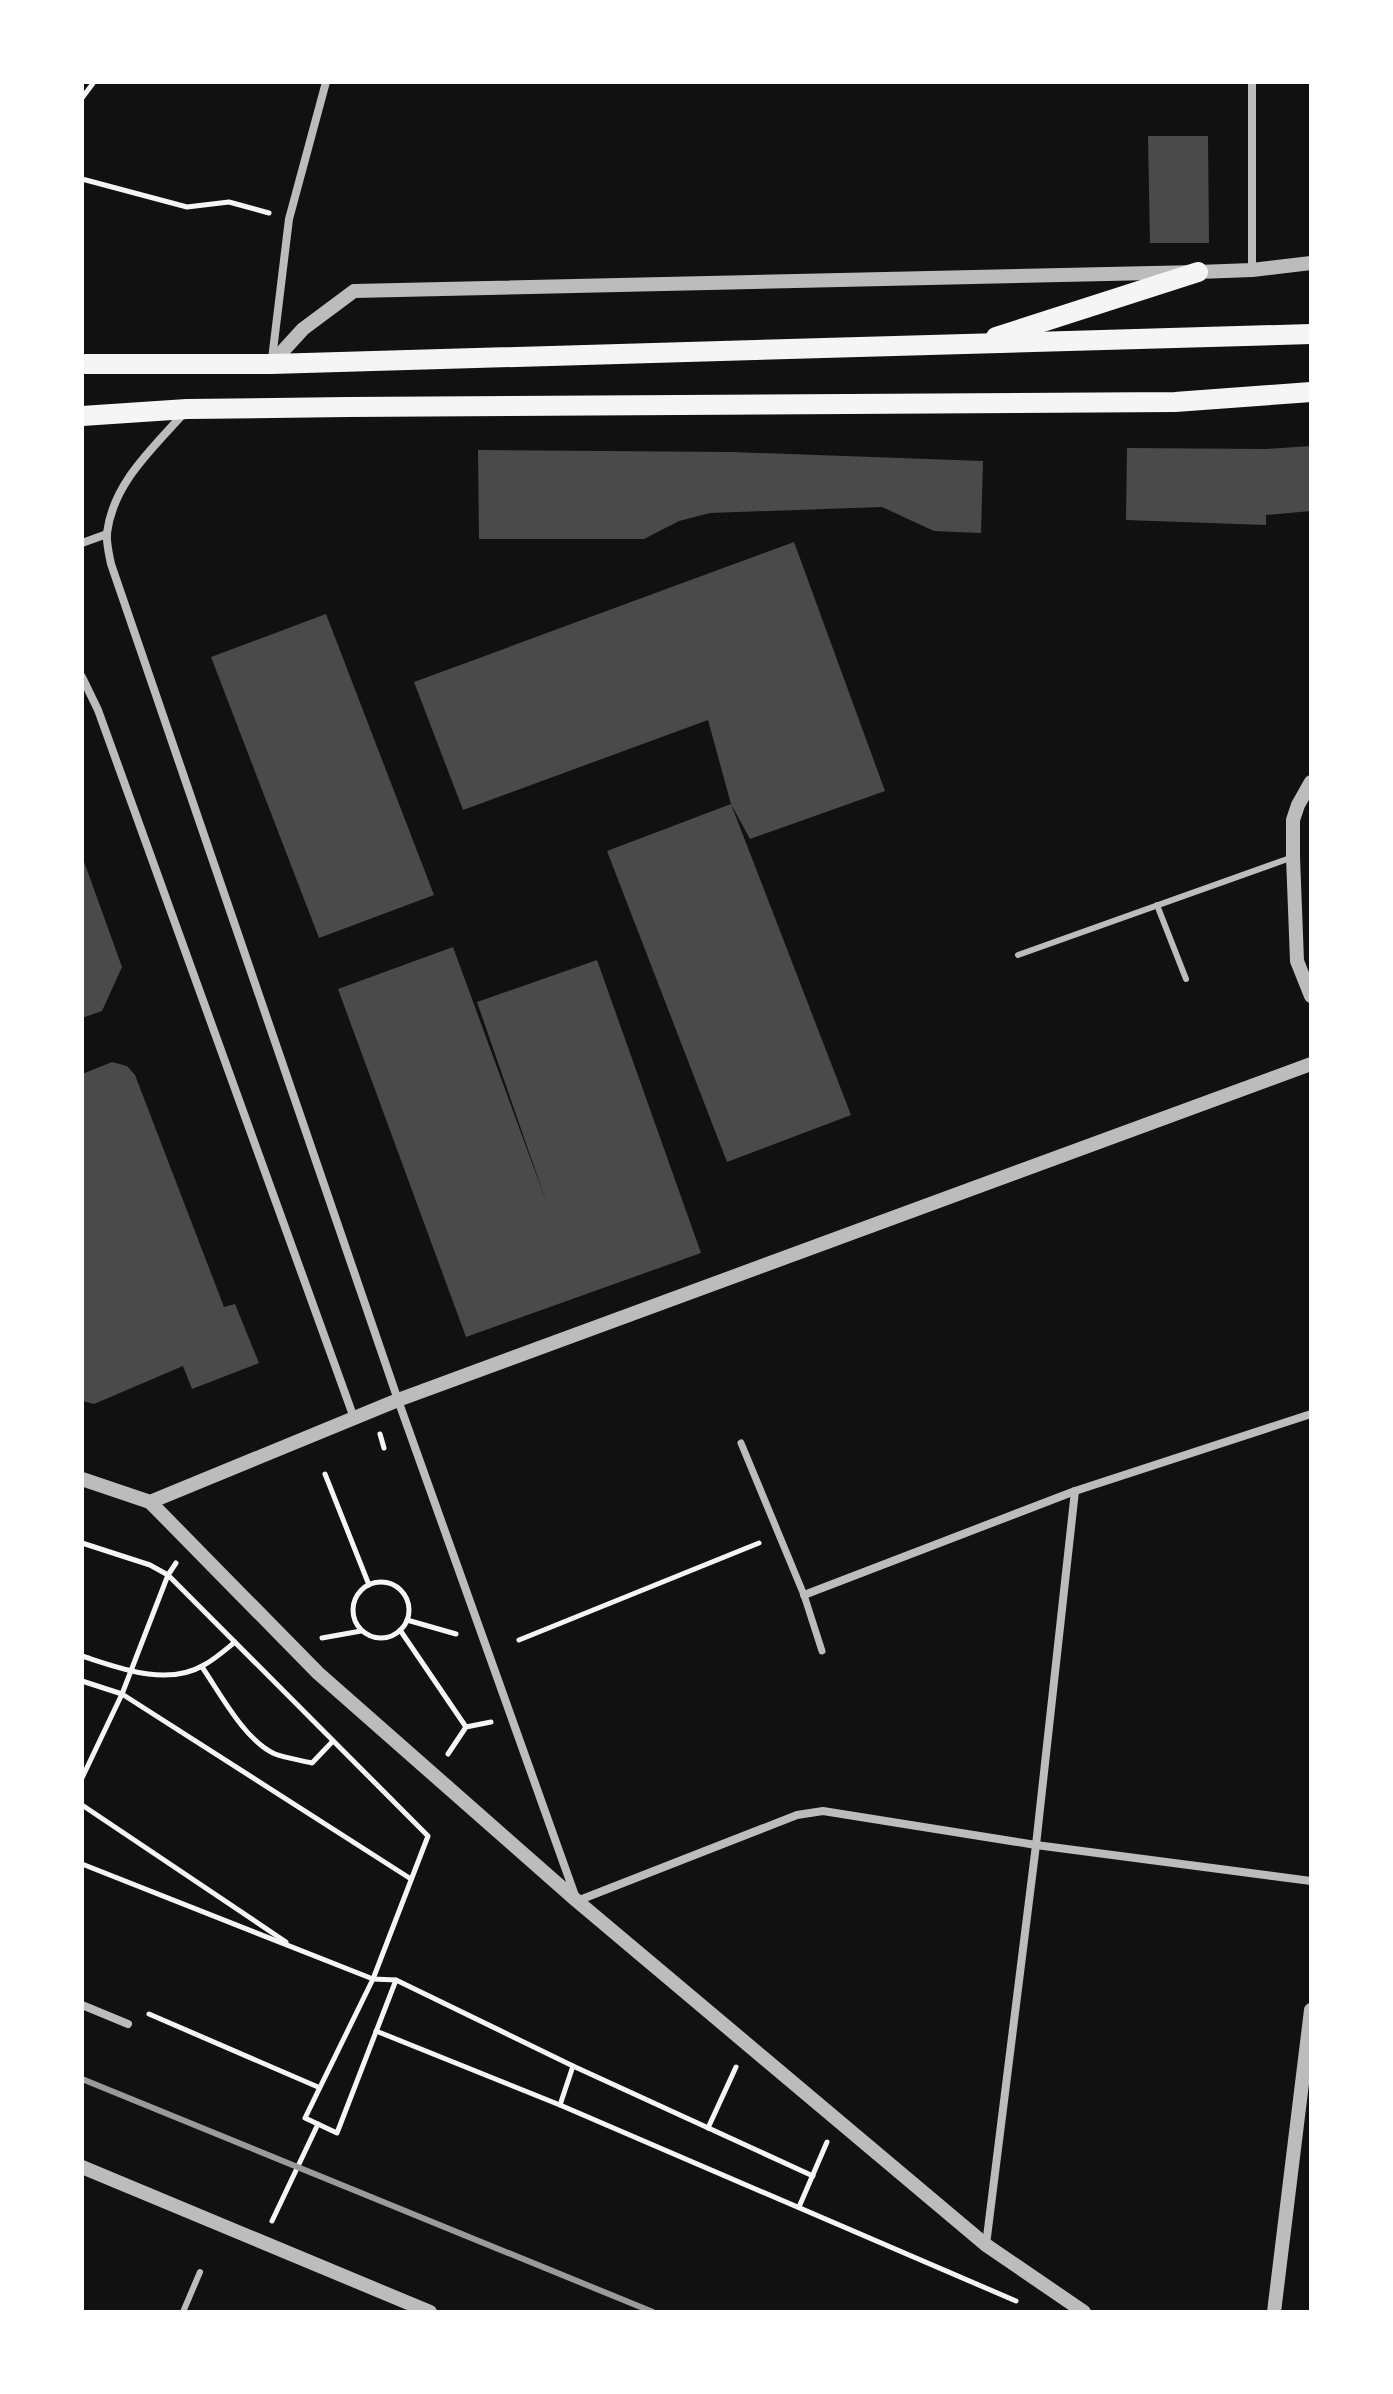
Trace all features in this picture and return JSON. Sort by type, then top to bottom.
[{"type":"main road","points":[[974,344],[1198,272]]},
{"type":"main road","points":[[82,364],[271,364],[1311,334]]},
{"type":"main road","points":[[82,416],[187,409],[1175,402],[1311,392]]},
{"type":"street","points":[[271,364],[289,219],[326,82]]},
{"type":"street","points":[[1252,82],[1252,270]]},
{"type":"street","points":[[271,364],[303,329],[354,291],[1198,272],[1311,263]]},
{"type":"street","points":[[187,409],[136,466],[121,489],[107,534],[111,564],[398,1400],[577,1901]]},
{"type":"street","points":[[82,543],[107,534]]},
{"type":"street","points":[[82,677],[98,710],[354,1418]]},
{"type":"street","points":[[1310,786],[1293,820],[1293,857],[1297,961],[1311,996]]},
{"type":"street","points":[[150,1502],[398,1400],[1311,1064]]},
{"type":"street","points":[[804,1595],[1075,1491],[1311,1414]]},
{"type":"street","points":[[741,1443],[804,1595],[822,1651]]},
{"type":"street","points":[[82,1479],[150,1502],[318,1673],[577,1901],[986,2245],[1084,2312]]},
{"type":"street","points":[[986,2245],[1036,1845],[1075,1491]]},
{"type":"street","points":[[577,1901],[808,1812],[823,1811],[1036,1845],[1311,1881]]},
{"type":"street","points":[[82,2005],[128,2024]]},
{"type":"street","points":[[1274,2312],[1311,2010]]},
{"type":"street","points":[[82,2167],[430,2312]]},
{"type":"lane","points":[[1018,955],[1293,857]]},
{"type":"lane","points":[[1157,905],[1186,979]]},
{"type":"lane","points":[[183,2312],[200,2272]]},
{"type":"path","points":[[82,98],[94,82]]},
{"type":"path","points":[[82,179],[187,207],[229,202],[289,219]]},
{"type":"path","points":[[325,1474],[369,1585]]},
{"type":"path","points":[[519,1640],[779,1535]]},
{"type":"path","points":[[82,1543],[150,1565],[168,1575],[428,1836],[373,1979],[305,2118],[337,2133],[396,1980]]},
{"type":"path","points":[[82,1778],[122,1694],[168,1575],[190,1543]]},
{"type":"path","points":[[321,1638],[361,1631],[381,1638],[391,1636],[407,1620],[408,1607],[404,1594],[382,1582],[369,1585],[358,1593],[353,1606],[354,1619],[361,1631]]},
{"type":"path","points":[[407,1620],[458,1634]]},
{"type":"path","points":[[400,1630],[466,1727]]},
{"type":"path","points":[[82,1656],[131,1672],[169,1675],[202,1667],[235,1642]]},
{"type":"path","points":[[202,1667],[240,1723],[259,1743],[274,1753],[312,1763],[333,1741]]},
{"type":"path","points":[[82,1681],[122,1694],[411,1879]]},
{"type":"path","points":[[445,1762],[466,1727],[512,1718]]},
{"type":"path","points":[[82,1805],[293,1947]]},
{"type":"path","points":[[82,1864],[373,1979],[396,1980],[573,2066],[813,2176]]},
{"type":"path","points":[[146,2013],[318,2087]]},
{"type":"path","points":[[376,2031],[560,2105],[1024,2304]]},
{"type":"path","points":[[708,2128],[739,2060]]},
{"type":"path","points":[[560,2105],[573,2066]]},
{"type":"path","points":[[799,2207],[839,2120]]},
{"type":"path","points":[[261,2243],[318,2124]]},
{"type":"building","points":[[1148,136],[1208,136],[1209,243],[1150,243]]},
{"type":"building","points":[[1311,446],[1311,511],[1266,515],[1266,525],[1126,520],[1127,448],[1266,449]]},
{"type":"building","points":[[478,450],[732,452],[983,461],[981,533],[934,531],[882,507],[710,513],[679,521],[644,539],[479,539]]},
{"type":"building","points":[[794,542],[885,791],[750,839],[731,804],[708,720],[463,810],[414,682]]},
{"type":"building","points":[[326,614],[434,895],[319,938],[211,657]]},
{"type":"building","points":[[731,804],[851,1115],[727,1162],[607,851]]},
{"type":"building","points":[[82,856],[122,967],[102,1011],[82,1018]]},
{"type":"building","points":[[453,947],[547,1204],[477,1002],[597,960],[701,1253],[466,1337],[338,989]]},
{"type":"building","points":[[112,1062],[127,1066],[135,1075],[224,1307],[235,1304],[259,1363],[192,1389],[183,1366],[94,1404],[82,1401],[82,1074]]},
{"type":"railway","points":[[82,2079],[653,2312]]}]
